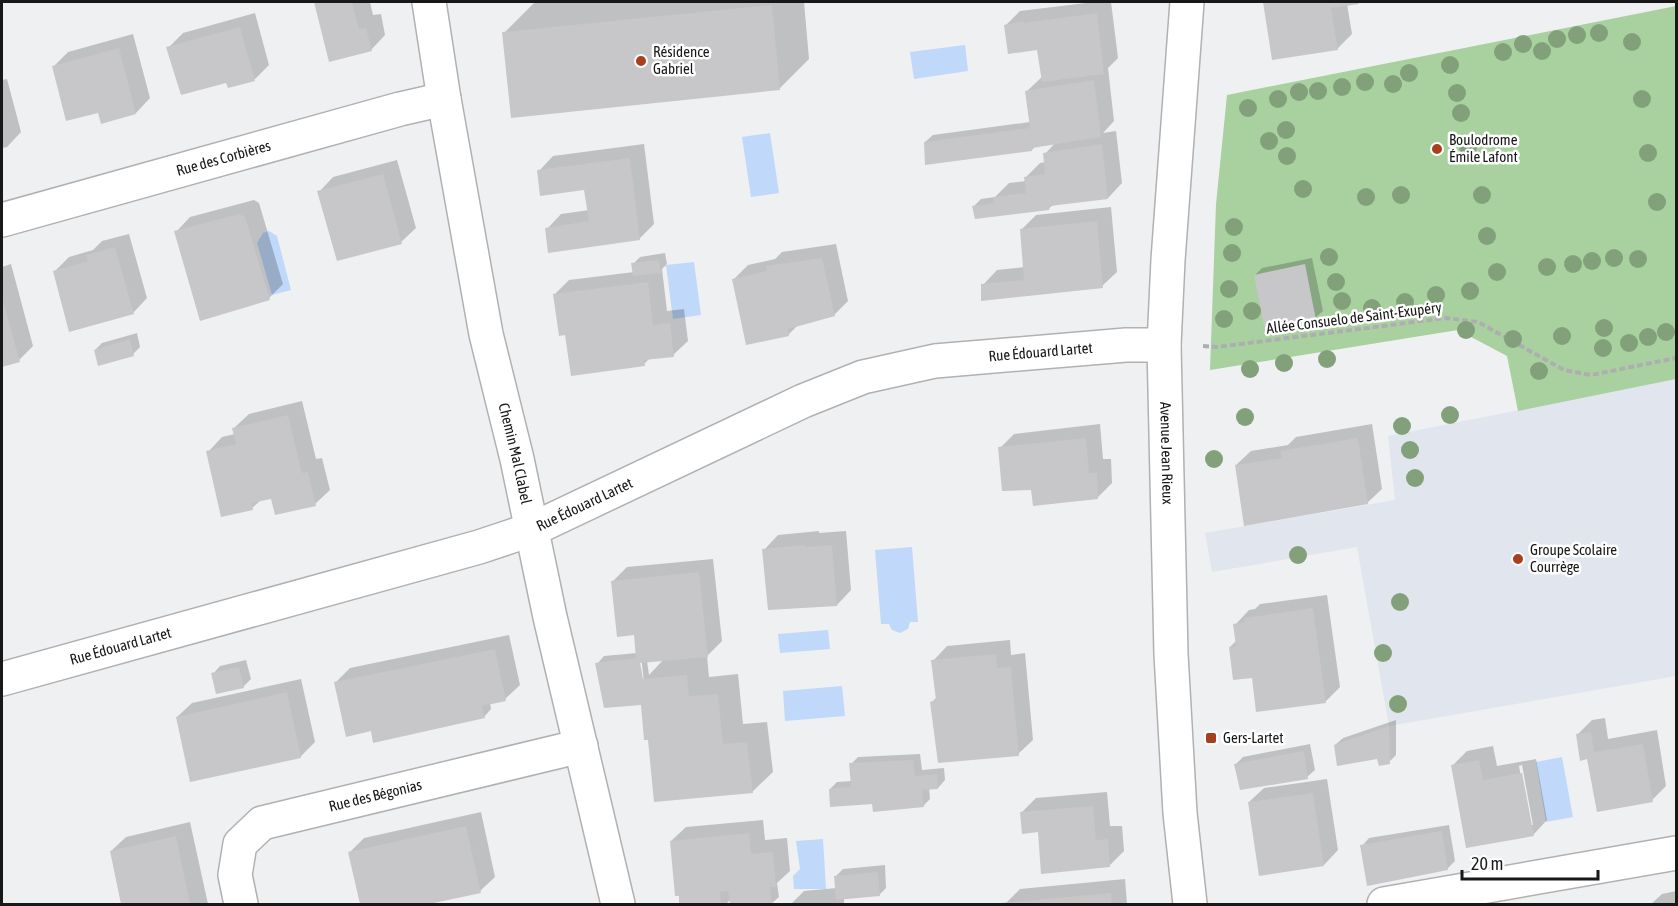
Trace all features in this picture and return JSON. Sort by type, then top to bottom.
[{"type":"street","name":"Chemin Mal Clabel","points":[[429,2],[486,334],[618,904]]},
{"type":"street","name":"Avenue Jean Rieux","points":[[1187,2],[1164,345],[1171,654],[1180,813],[1190,904]]},
{"type":"street","name":"Rue des Corbières","points":[[2,220],[400,109],[444,99]]},
{"type":"street","name":"Rue Édouard Lartet","points":[[2,679],[479,547],[532,529],[803,401],[863,377],[934,361],[1126,345],[1164,345]]},
{"type":"street","name":"Rue des Bégonias","points":[[241,904],[235,875],[240,844],[262,823],[581,746]]},
{"type":"street","points":[[1384,904],[1677,853]]},
{"type":"path","name":"Allée Consuelo de Saint-Exupéry","points":[[1164,345],[1217,347],[1446,318],[1478,322],[1564,370],[1591,375],[1677,358]]},
{"type":"shaded area","name":"Groupe Scolaire Courrège","points":[[1676,379],[1676,676],[1389,726],[1357,547],[1212,572],[1205,533],[1395,500],[1388,436]]},
{"type":"green space","name":"Boulodrome Émile Lafont","points":[[1676,6],[1676,379],[1518,411],[1507,356],[1458,330],[1210,370],[1216,204],[1227,95]]},
{"type":"water","points":[[965,45],[968,71],[914,79],[910,52]]},
{"type":"water","points":[[770,133],[779,193],[751,197],[742,137]]},
{"type":"water","points":[[269,231],[277,236],[291,290],[272,295],[257,243],[263,233]]},
{"type":"water","points":[[694,262],[701,315],[673,319],[666,265]]},
{"type":"water","points":[[912,547],[918,622],[910,622],[908,629],[900,633],[892,630],[889,624],[881,624],[875,550]]},
{"type":"water","points":[[828,630],[830,649],[780,653],[778,634]]},
{"type":"water","points":[[842,686],[845,716],[785,721],[783,691]]},
{"type":"water","points":[[1562,757],[1573,817],[1546,822],[1536,762]]},
{"type":"water","points":[[823,839],[826,889],[794,889],[793,876],[800,869],[796,841]]},
{"type":"building","points":[[314,2],[352,2],[359,29],[366,28],[372,51],[329,62]]},
{"type":"building","points":[[1263,2],[1358,2],[1359,4],[1331,8],[1338,50],[1272,60]]},
{"type":"building","name":"Résidence Gabriel","points":[[772,5],[780,90],[511,118],[502,32]]},
{"type":"building","points":[[1097,13],[1104,74],[1042,82],[1037,50],[1008,54],[1004,25]]},
{"type":"building","points":[[240,27],[255,81],[228,88],[226,83],[181,95],[166,47]]},
{"type":"building","points":[[119,48],[136,114],[101,124],[98,113],[66,121],[52,66]]},
{"type":"building","points":[[1094,80],[1101,137],[1032,148],[1032,151],[925,165],[924,142],[1030,128],[1025,91]]},
{"type":"building","points":[[1102,144],[1108,199],[1050,206],[1049,210],[975,219],[972,206],[994,203],[993,197],[1026,193],[1024,177],[1045,174],[1043,153]]},
{"type":"building","points":[[630,158],[640,240],[548,253],[545,228],[589,221],[584,190],[540,196],[537,170]]},
{"type":"building","points":[[383,174],[402,244],[337,261],[317,191]]},
{"type":"building","points":[[239,214],[245,217],[270,300],[200,321],[174,231]]},
{"type":"building","points":[[1097,221],[1103,288],[981,301],[981,284],[1024,280],[1020,229]]},
{"type":"building","points":[[115,247],[134,314],[69,332],[53,271],[88,261],[86,255]]},
{"type":"building","points":[[822,258],[835,316],[788,329],[789,336],[746,345],[732,279],[767,271],[766,266]]},
{"type":"building","points":[[659,260],[661,273],[633,276],[631,263]]},
{"type":"building","points":[[1305,264],[1316,320],[1265,331],[1254,275]]},
{"type":"building","points":[[648,282],[653,325],[670,323],[674,357],[644,360],[645,366],[571,376],[565,335],[559,336],[553,294]]},
{"type":"building","points":[[2,297],[20,362],[2,367]]},
{"type":"building","points":[[130,339],[134,356],[98,366],[94,350]]},
{"type":"building","points":[[288,415],[302,473],[308,472],[316,506],[275,515],[271,499],[252,503],[253,510],[221,517],[206,451],[236,444],[232,428]]},
{"type":"building","points":[[1086,438],[1089,473],[1097,473],[1098,499],[1033,506],[1031,490],[1002,491],[998,447]]},
{"type":"building","points":[[1358,438],[1368,504],[1244,526],[1235,465],[1282,458],[1280,451]]},
{"type":"building","points":[[805,545],[805,547],[832,545],[837,606],[768,610],[762,549]]},
{"type":"building","points":[[699,572],[708,657],[640,663],[643,679],[687,675],[689,696],[718,694],[723,744],[747,742],[753,793],[654,802],[648,740],[644,740],[641,705],[604,708],[595,663],[636,658],[634,635],[617,637],[611,581]]},
{"type":"building","points":[[1313,608],[1326,703],[1256,712],[1252,678],[1233,680],[1229,647],[1236,646],[1233,624],[1245,622],[1244,618]]},
{"type":"building","points":[[495,649],[506,701],[482,706],[485,718],[373,743],[371,731],[346,737],[334,682]]},
{"type":"building","points":[[996,654],[997,668],[1011,667],[1019,756],[938,763],[930,702],[936,700],[931,660]]},
{"type":"building","points":[[239,667],[244,688],[216,694],[211,673]]},
{"type":"building","points":[[287,692],[301,758],[190,782],[176,717]]},
{"type":"building","points":[[1389,726],[1390,764],[1379,766],[1377,759],[1337,766],[1334,745]]},
{"type":"building","points":[[1591,732],[1594,752],[1643,744],[1653,802],[1597,812],[1587,759],[1580,761],[1576,734]]},
{"type":"building","points":[[1304,751],[1308,779],[1240,790],[1234,764]]},
{"type":"building","points":[[913,760],[915,776],[937,774],[938,789],[922,790],[924,807],[873,812],[872,804],[830,807],[829,789],[851,787],[849,763]]},
{"type":"building","points":[[1479,760],[1483,780],[1522,773],[1534,836],[1466,848],[1451,765]]},
{"type":"building","points":[[1313,793],[1324,866],[1259,876],[1248,802]]},
{"type":"building","points":[[1093,806],[1096,840],[1108,839],[1110,867],[1041,874],[1038,832],[1022,834],[1020,812]]},
{"type":"building","points":[[466,826],[481,893],[429,904],[360,904],[348,852]]},
{"type":"building","points":[[1442,831],[1448,870],[1367,886],[1360,845]]},
{"type":"building","points":[[749,833],[751,854],[773,852],[776,887],[770,887],[772,904],[730,904],[728,891],[720,892],[721,904],[679,904],[679,896],[675,896],[670,841]]},
{"type":"building","points":[[176,836],[190,904],[121,904],[110,851]]},
{"type":"building","points":[[878,872],[880,896],[836,900],[834,876]]},
{"type":"building","points":[[1111,893],[1112,904],[1000,904],[1000,903]]},
{"type":"place","name":"Résidence Gabriel","points":[[641,61]]},
{"type":"place","name":"Boulodrome Émile Lafont","points":[[1437,149]]},
{"type":"place","name":"Groupe Scolaire Courrège","points":[[1518,559]]},
{"type":"place","name":"Gers-Lartet","points":[[1211,738]]}]
